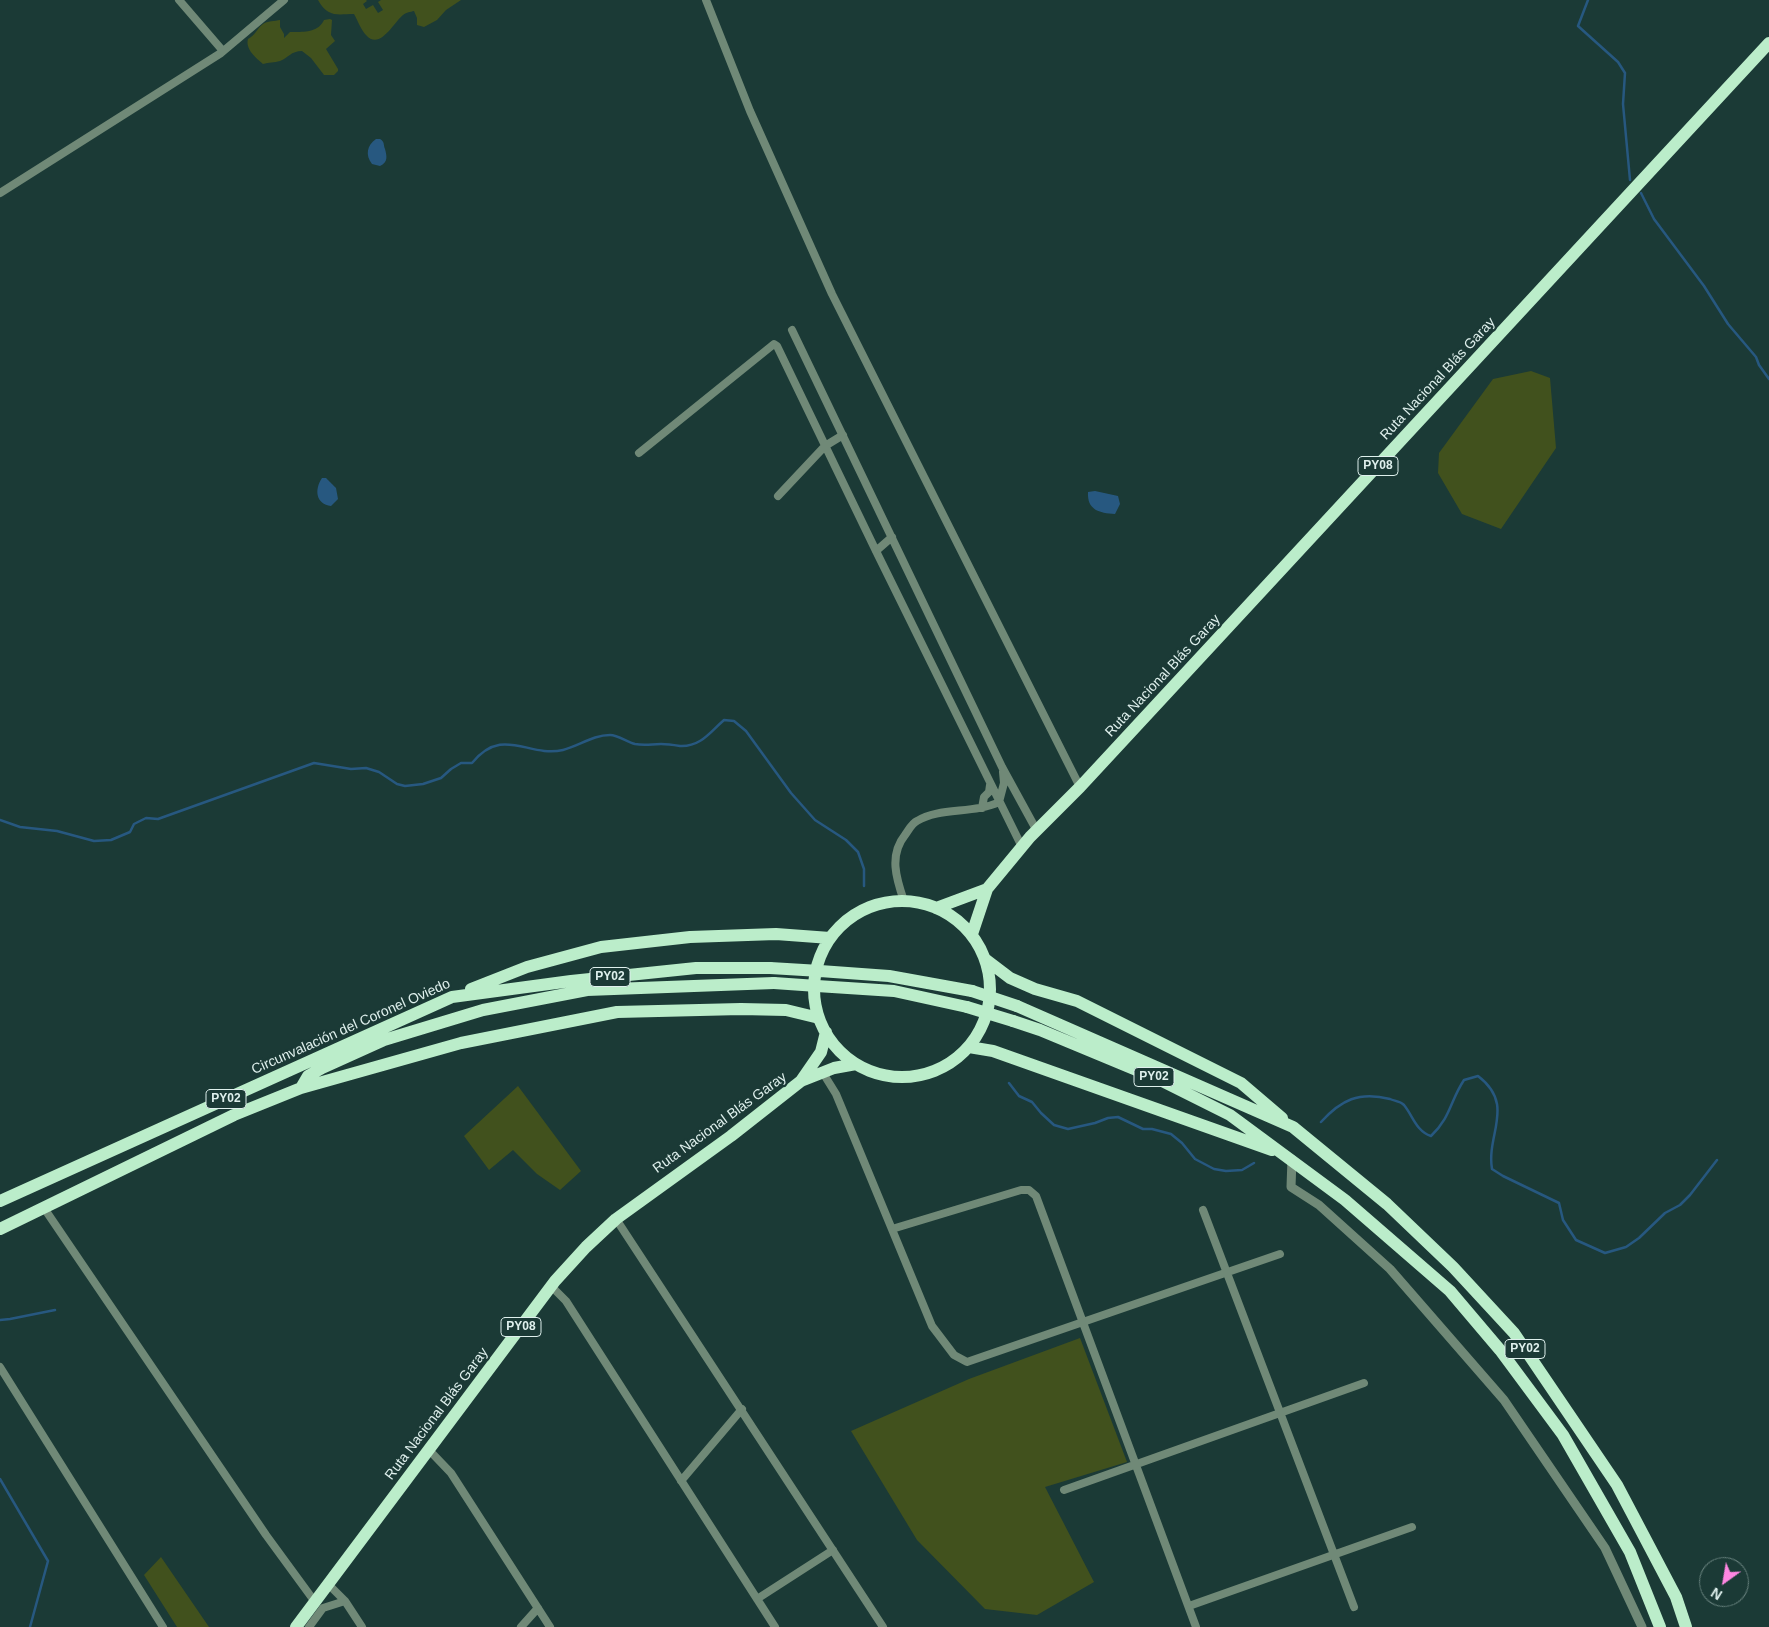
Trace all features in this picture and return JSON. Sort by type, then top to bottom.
[{"type":"highway","name":"Ruta Nacional Blás Garay","points":[[972,934],[987,889],[1037,830],[1080,787],[1769,43]]},
{"type":"highway","name":"Ruta Nacional Blás Garay","points":[[936,908],[987,889]]},
{"type":"highway","points":[[904,901],[920,902],[936,908],[956,919],[972,934],[980,946],[985,959],[991,990],[989,1005],[981,1028],[969,1047],[957,1058],[930,1073],[900,1077],[884,1075],[856,1064],[834,1044],[819,1018],[815,1002],[814,985],[821,953],[841,925],[854,914],[870,906],[886,902],[904,901]]},
{"type":"highway","points":[[452,997],[527,967],[601,947],[690,937],[776,934],[830,938]]},
{"type":"highway","points":[[985,959],[1010,978],[1035,989],[1077,1002],[1241,1083],[1293,1127]]},
{"type":"highway","name":"Circunvalación del Coronel Oviedo","points":[[0,1201],[452,997],[571,981],[696,968],[770,968],[889,976],[972,991],[1017,1006],[1293,1127],[1387,1204],[1453,1267],[1514,1333],[1617,1485],[1676,1597],[1686,1627]]},
{"type":"highway","name":"Circunvalación del Coronel Oviedo","points":[[0,1229],[234,1115],[301,1088],[308,1076],[322,1068],[384,1040],[483,1010],[587,990],[774,983],[894,991],[967,1007],[1040,1030],[1158,1079],[1230,1115],[1345,1200],[1450,1291],[1500,1350],[1563,1434],[1630,1552],[1660,1627]]},
{"type":"highway","points":[[301,1088],[460,1043],[617,1012],[741,1009],[786,1010],[819,1018]]},
{"type":"highway","name":"Ruta Nacional Blás Garay","points":[[296,1627],[551,1286],[616,1219],[731,1136],[801,1081],[821,1052],[826,1032]]},
{"type":"highway","points":[[969,1047],[993,1051],[1288,1157]]},
{"type":"highway","name":"Ruta Nacional Blás Garay","points":[[801,1081],[834,1068],[856,1064]]},
{"type":"street","points":[[179,0],[223,51]]},
{"type":"street","points":[[0,193],[223,51],[284,0]]},
{"type":"street","points":[[706,0],[750,111],[832,294],[1080,787]]},
{"type":"street","points":[[792,330],[1002,767],[1037,830]]},
{"type":"street","points":[[639,453],[774,344],[777,346],[876,552],[1022,847]]},
{"type":"street","points":[[778,496],[825,446],[843,435]]},
{"type":"street","points":[[876,552],[892,537]]},
{"type":"street","points":[[999,802],[1004,783],[1002,767]]},
{"type":"street","points":[[982,808],[984,797],[989,792],[990,785]]},
{"type":"street","points":[[904,901],[895,874],[898,844],[916,821],[936,814],[982,808],[999,802]]},
{"type":"street","points":[[823,1073],[836,1094],[932,1326],[954,1355],[967,1362],[1280,1254]]},
{"type":"street","points":[[1288,1157],[1291,1187],[1319,1205],[1390,1269],[1504,1400],[1604,1548],[1642,1627]]},
{"type":"street","points":[[892,1229],[1021,1190],[1029,1190],[1036,1196],[1196,1627]]},
{"type":"street","points":[[44,1208],[266,1535],[315,1602]]},
{"type":"street","points":[[1203,1210],[1354,1607]]},
{"type":"street","points":[[616,1219],[883,1627]]},
{"type":"street","points":[[551,1286],[566,1302],[775,1627]]},
{"type":"street","points":[[0,1367],[163,1627]]},
{"type":"street","points":[[1064,1490],[1364,1383]]},
{"type":"street","points":[[681,1481],[742,1409]]},
{"type":"street","points":[[429,1450],[451,1473],[550,1627]]},
{"type":"street","points":[[1189,1606],[1412,1527]]},
{"type":"street","points":[[757,1599],[833,1550]]},
{"type":"street","points":[[329,1585],[345,1601],[362,1627]]},
{"type":"street","points":[[309,1627],[323,1608],[345,1601]]},
{"type":"street","points":[[521,1627],[538,1608]]},
{"type":"green space","points":[[318,0],[366,0],[363,4],[366,9],[373,5],[378,13],[383,10],[378,2],[381,0],[461,0],[446,10],[437,20],[424,27],[417,25],[414,11],[406,13],[386,34],[376,40],[366,35],[354,14],[333,14],[325,10]]},
{"type":"green space","points":[[280,20],[280,27],[284,38],[290,32],[314,30],[324,20],[332,20],[331,35],[335,41],[326,49],[338,69],[334,75],[324,75],[311,58],[302,51],[292,53],[280,61],[263,64],[252,53],[247,43],[248,39],[267,22]]},
{"type":"green space","points":[[1531,371],[1550,378],[1556,448],[1501,529],[1462,514],[1438,473],[1439,453],[1493,379]]},
{"type":"green space","points":[[518,1086],[581,1171],[560,1190],[537,1174],[513,1150],[489,1170],[464,1136]]},
{"type":"green space","points":[[1080,1338],[1127,1462],[1045,1487],[1094,1582],[1037,1615],[985,1609],[917,1540],[851,1431],[969,1379]]},
{"type":"green space","points":[[161,1557],[209,1627],[177,1627],[144,1575]]},
{"type":"water","points":[[376,139],[383,141],[386,154],[386,161],[380,166],[372,164],[368,157],[368,150]]},
{"type":"water","points":[[322,478],[326,478],[336,488],[338,499],[331,506],[322,502],[318,496],[318,487]]},
{"type":"water","points":[[1095,491],[1118,496],[1120,504],[1115,514],[1104,513],[1092,507],[1088,498],[1088,492]]},
{"type":"waterway","points":[[1588,0],[1578,26],[1618,62],[1625,73],[1623,104],[1630,180]]},
{"type":"waterway","points":[[1641,193],[1654,219],[1704,286],[1728,324],[1756,357],[1769,379]]},
{"type":"waterway","points":[[0,820],[20,827],[57,831],[94,841],[111,840],[130,832],[134,824],[146,818],[158,819],[314,763],[351,769],[366,768],[379,772],[397,784],[405,786],[423,784],[441,778],[461,763],[472,763],[483,752],[494,746],[505,744],[538,750],[563,750],[604,735],[616,736],[639,745],[664,744],[687,746],[705,738],[724,720],[734,721],[746,731],[791,793],[815,820],[846,840],[858,852],[864,869],[864,886]]},
{"type":"waterway","points":[[1321,1122],[1328,1114],[1351,1099],[1369,1096],[1379,1097],[1402,1104],[1418,1127],[1431,1136],[1443,1122],[1464,1080],[1478,1076],[1489,1087],[1498,1109],[1491,1156],[1492,1169],[1559,1203],[1563,1220],[1576,1240],[1605,1253],[1626,1247],[1639,1238],[1665,1213],[1680,1205],[1717,1160]]},
{"type":"waterway","points":[[1009,1083],[1019,1096],[1032,1102],[1054,1125],[1068,1129],[1118,1117],[1143,1129],[1152,1129],[1171,1134],[1182,1143],[1195,1159],[1214,1169],[1226,1171],[1242,1170],[1254,1163]]},
{"type":"waterway","points":[[0,1320],[55,1310]]},
{"type":"waterway","points":[[0,1479],[48,1561],[30,1627]]}]
